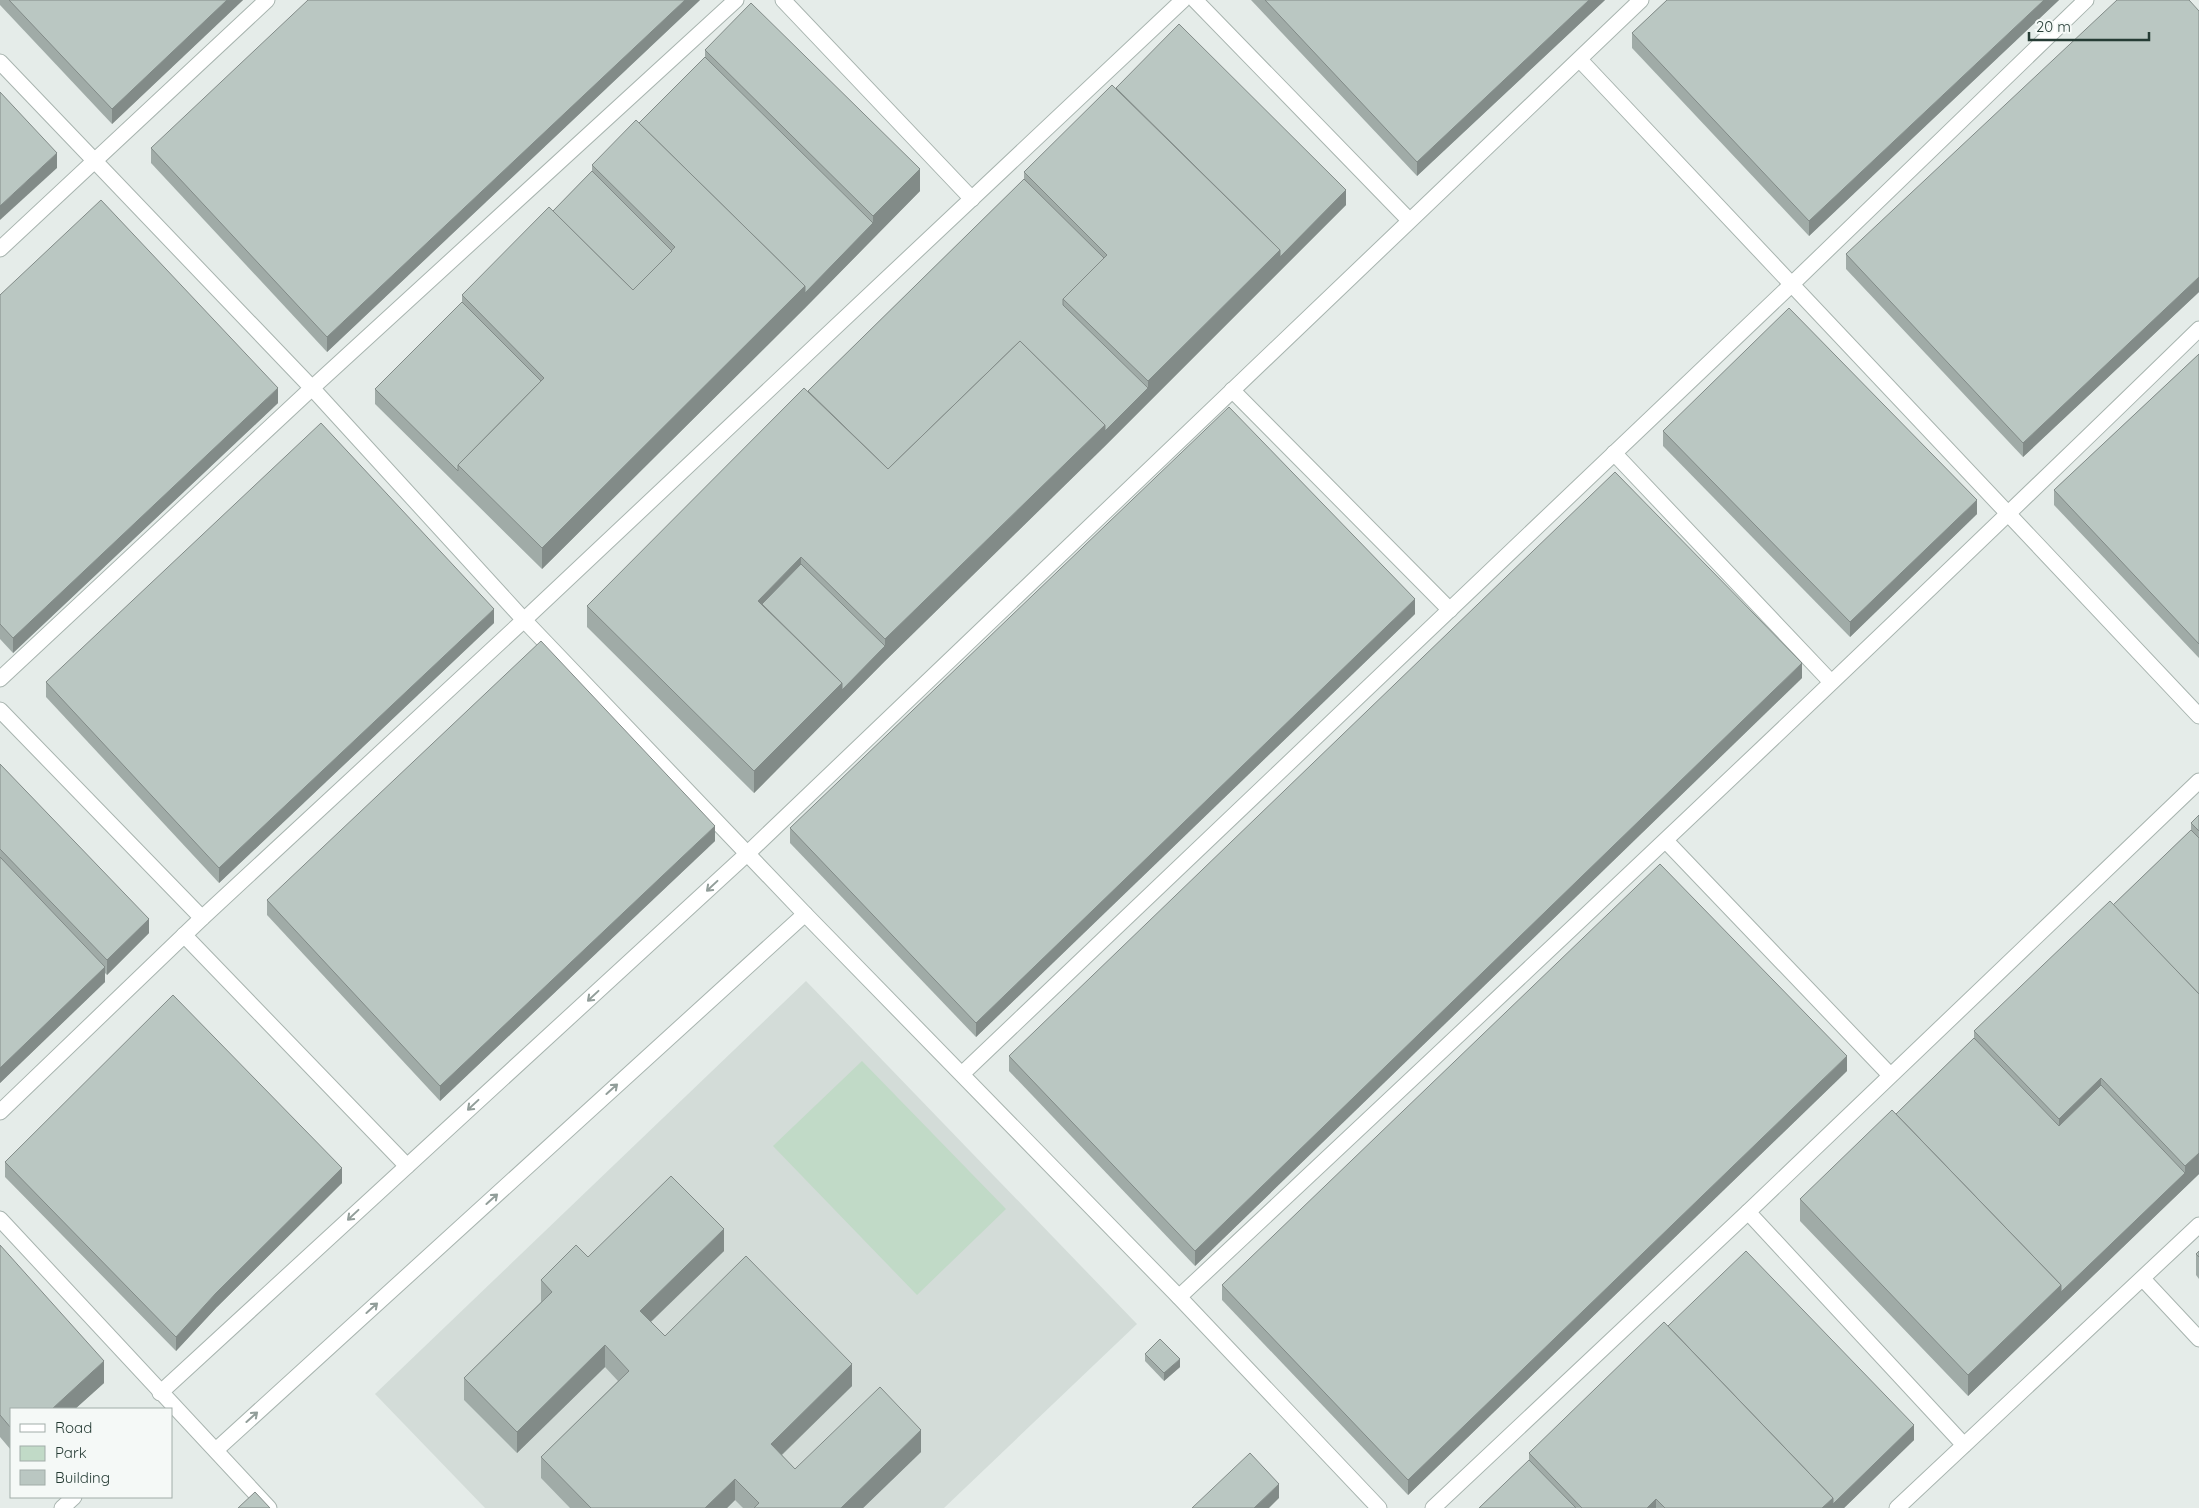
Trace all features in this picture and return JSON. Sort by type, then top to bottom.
[{"type":"street","points":[[0,249],[267,0]]},
{"type":"street","points":[[0,679],[312,388],[736,0]]},
{"type":"street","points":[[783,0],[972,199]]},
{"type":"street","points":[[0,1112],[202,918],[524,620],[1183,0]]},
{"type":"street","points":[[1196,0],[1409,220]]},
{"type":"street","points":[[160,1393],[748,853],[1641,0]]},
{"type":"street","points":[[962,1074],[1792,284],[2086,0]]},
{"type":"street","points":[[1580,60],[2199,716]]},
{"type":"street","points":[[0,62],[312,388],[524,620],[805,914],[1179,1297],[1379,1508]]},
{"type":"street","points":[[1179,1297],[1666,841],[2199,329]]},
{"type":"street","points":[[1232,390],[1450,610]]},
{"type":"street","points":[[1614,454],[1831,682]]},
{"type":"street","points":[[0,710],[202,918]]},
{"type":"street","points":[[1433,1508],[1748,1212],[2199,781]]},
{"type":"street","points":[[1666,841],[1890,1075]]},
{"type":"street","points":[[216,1450],[805,914]]},
{"type":"street","points":[[184,935],[407,1166]]},
{"type":"street","points":[[1748,1212],[1964,1445]]},
{"type":"street","points":[[0,1219],[160,1393],[170,1407]]},
{"type":"street","points":[[1897,1508],[2199,1225]]},
{"type":"street","points":[[2143,1279],[2199,1338]]},
{"type":"street","points":[[172,1409],[216,1450],[269,1508]]},
{"type":"street","points":[[62,1508],[73,1498]]},
{"type":"shaded area","points":[[806,981],[1137,1324],[944,1508],[485,1508],[375,1394]]},
{"type":"green space","points":[[862,1061],[1006,1209],[917,1295],[773,1146]]},
{"type":"building","points":[[9,0],[227,0],[112,109]]},
{"type":"building","points":[[308,0],[685,0],[327,337],[151,148]]},
{"type":"building","points":[[1265,0],[1589,0],[1417,162]]},
{"type":"building","points":[[1667,0],[2044,0],[1809,221],[1632,33]]},
{"type":"building","points":[[2117,0],[2189,0],[2199,11],[2199,277],[2023,443],[1846,254]]},
{"type":"building","points":[[751,3],[920,169],[873,216],[705,50]]},
{"type":"building","points":[[1179,24],[1346,190],[1280,257],[1280,250],[1116,88]]},
{"type":"building","points":[[705,57],[873,223],[805,293],[805,286],[639,123]]},
{"type":"building","points":[[1112,85],[1280,250],[1148,381],[1063,299],[1107,255],[1024,172]]},
{"type":"building","points":[[0,92],[57,153],[0,206]]},
{"type":"building","points":[[636,120],[805,286],[542,548],[458,465],[544,378],[462,295],[549,207],[633,290],[675,247],[592,165]]},
{"type":"building","points":[[592,171],[672,251],[633,290],[553,211]]},
{"type":"building","points":[[1024,179],[1104,258],[1063,299],[1063,305],[1148,388],[1105,431],[1105,425],[1020,341],[888,469],[808,391]]},
{"type":"building","points":[[101,200],[278,388],[13,638],[0,624],[0,295]]},
{"type":"building","points":[[462,302],[541,381],[458,465],[458,471],[375,389]]},
{"type":"building","points":[[1789,308],[1977,500],[1850,622],[1663,431]]},
{"type":"building","points":[[1020,341],[1105,425],[885,639],[801,557],[758,601],[842,683],[754,771],[587,606],[804,388],[888,469]]},
{"type":"building","points":[[2199,354],[2199,644],[2054,490]]},
{"type":"building","points":[[1229,407],[1415,599],[976,1023],[790,828]]},
{"type":"building","points":[[321,423],[494,609],[219,868],[46,682]]},
{"type":"building","points":[[1615,472],[1802,663],[1195,1251],[1009,1056]]},
{"type":"building","points":[[801,564],[885,646],[842,690],[842,683],[762,604]]},
{"type":"building","points":[[541,641],[715,826],[440,1086],[267,900]]},
{"type":"building","points":[[0,764],[149,919],[107,960],[0,849]]},
{"type":"building","points":[[2199,815],[2199,831],[2191,823]]},
{"type":"building","points":[[2191,830],[2199,838],[2199,994],[2113,905]]},
{"type":"building","points":[[0,857],[105,967],[0,1068]]},
{"type":"building","points":[[1660,864],[1847,1056],[1408,1480],[1222,1285]]},
{"type":"building","points":[[2110,901],[2199,994],[2199,1153],[2185,1166],[2101,1078],[2059,1119],[1974,1031]]},
{"type":"building","points":[[173,995],[342,1168],[216,1293],[176,1337],[5,1162]]},
{"type":"building","points":[[1974,1038],[2059,1126],[2101,1085],[2185,1173],[2061,1292],[2061,1285],[1896,1114]]},
{"type":"building","points":[[1892,1110],[2061,1285],[1968,1375],[1800,1199]]},
{"type":"building","points":[[671,1176],[724,1229],[640,1311],[665,1336],[746,1256],[852,1364],[771,1444],[795,1469],[880,1387],[921,1430],[841,1508],[754,1508],[759,1503],[735,1479],[705,1508],[591,1508],[541,1457],[629,1371],[605,1345],[517,1432],[464,1378],[552,1292],[541,1280],[576,1245],[588,1257]]},
{"type":"building","points":[[0,1245],[104,1361],[53,1408],[10,1408],[10,1427],[0,1415]]},
{"type":"building","points":[[1746,1251],[1914,1425],[1833,1504],[1833,1498],[1668,1326]]},
{"type":"building","points":[[1664,1322],[1833,1498],[1822,1508],[1665,1508],[1656,1499],[1647,1508],[1582,1508],[1529,1453]]},
{"type":"building","points":[[1160,1339],[1180,1359],[1164,1373],[1145,1354]]},
{"type":"building","points":[[1250,1453],[1279,1484],[1254,1508],[1192,1508]]},
{"type":"building","points":[[1529,1460],[1576,1508],[1479,1508]]},
{"type":"building","points":[[255,1492],[270,1508],[238,1508]]}]
